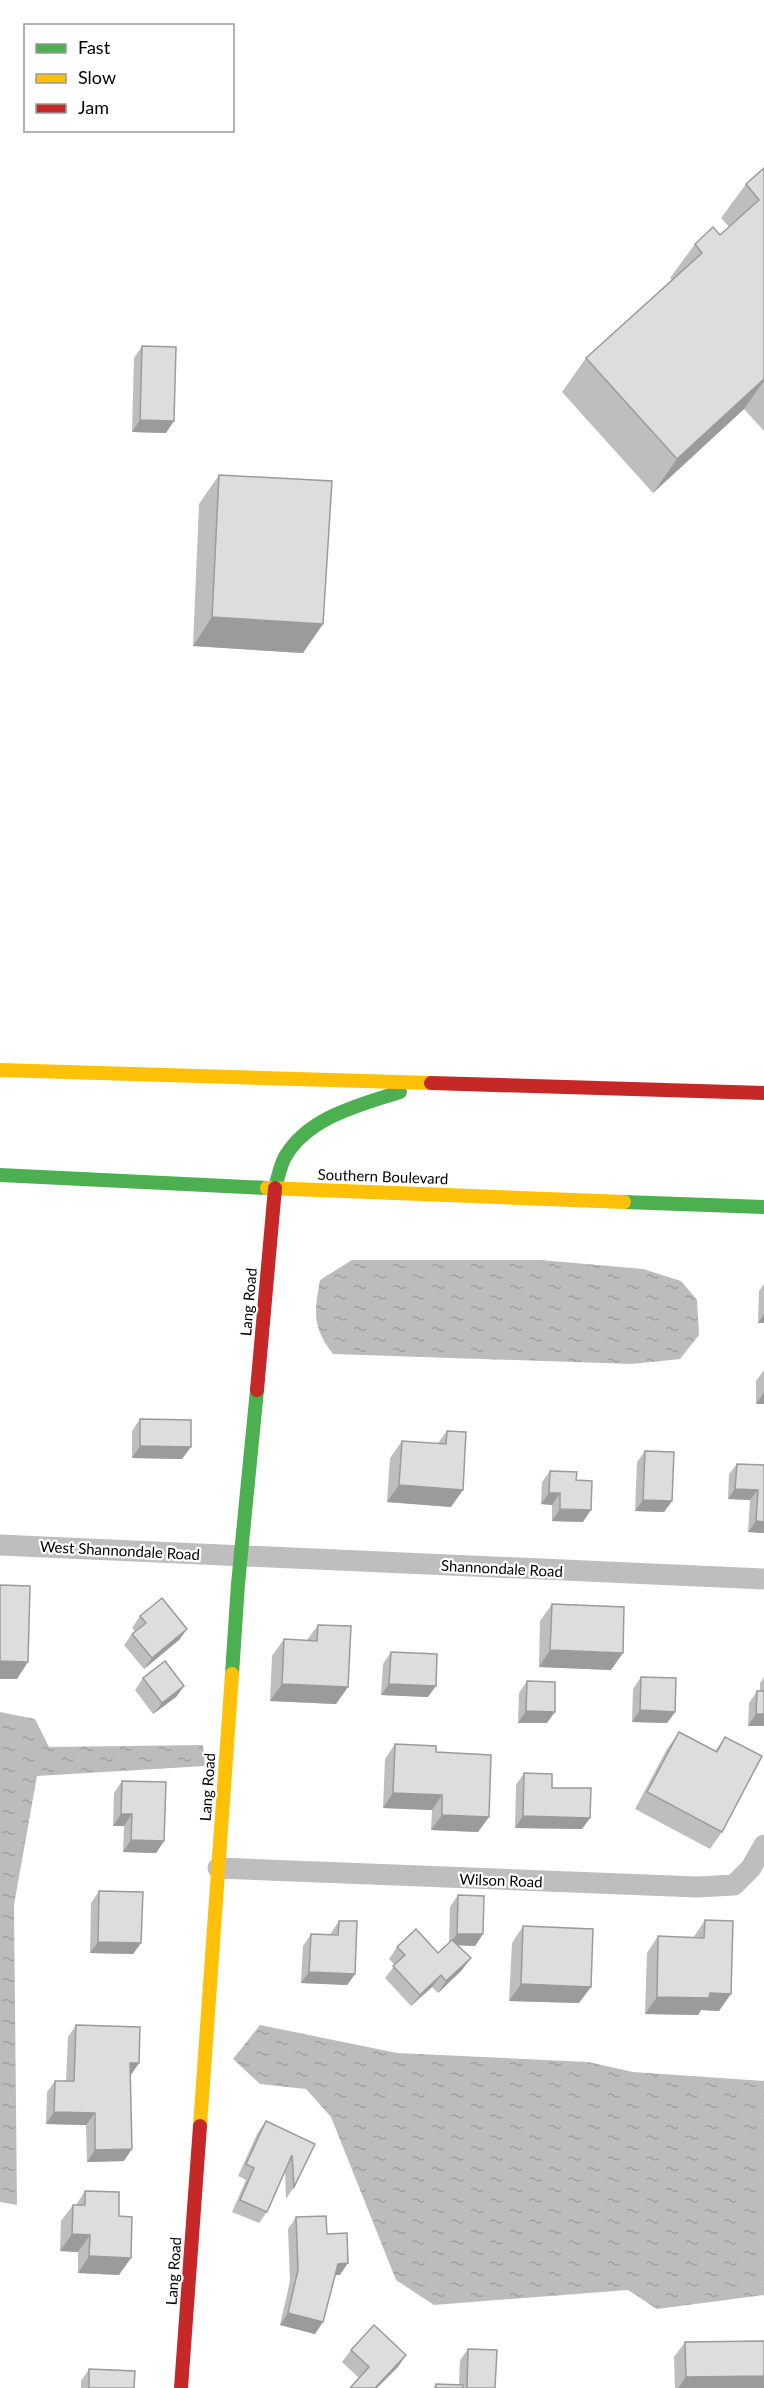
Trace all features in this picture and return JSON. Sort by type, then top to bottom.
[{"type":"main road","points":[[0,1070],[764,1093]]},
{"type":"main road","name":"Lang Road","points":[[181,2388],[241,1556],[275,1188],[285,1157],[307,1132],[344,1110],[424,1084]]},
{"type":"main road","name":"Southern Boulevard","points":[[0,1175],[764,1207]]},
{"type":"street","name":"West Shannondale Road","points":[[0,1545],[241,1556]]},
{"type":"street","name":"Shannondale Road","points":[[241,1556],[764,1579]]},
{"type":"street","name":"Wilson Road","points":[[218,1868],[697,1887],[734,1885],[751,1868],[764,1845]]},
{"type":"water","points":[[352,1260],[541,1260],[643,1269],[681,1281],[697,1300],[699,1335],[680,1359],[632,1364],[333,1354],[321,1336],[316,1319],[320,1280]]},
{"type":"water","points":[[0,1712],[35,1719],[49,1747],[203,1745],[205,1766],[37,1776],[14,1905],[17,2205],[0,2202]]},
{"type":"water","points":[[260,2025],[397,2053],[588,2062],[633,2072],[764,2081],[764,2295],[657,2309],[628,2290],[434,2305],[396,2280],[331,2117],[306,2089],[260,2084],[233,2059]]},
{"type":"building","points":[[764,168],[764,379],[677,459],[586,358],[702,253],[695,244],[713,227],[720,235],[759,200],[746,184]]},
{"type":"building","points":[[142,346],[176,347],[174,421],[140,420]]},
{"type":"building","points":[[219,475],[332,481],[323,624],[212,617]]},
{"type":"building","points":[[140,1419],[191,1420],[191,1447],[140,1446]]},
{"type":"building","points":[[447,1431],[466,1432],[463,1490],[399,1485],[402,1441],[446,1444]]},
{"type":"building","points":[[645,1451],[674,1452],[672,1501],[643,1500]]},
{"type":"building","points":[[737,1464],[764,1465],[764,1522],[756,1521],[758,1490],[735,1489]]},
{"type":"building","points":[[550,1471],[577,1472],[576,1480],[592,1481],[591,1510],[560,1509],[560,1493],[549,1493]]},
{"type":"building","points":[[0,1585],[30,1586],[28,1662],[0,1661]]},
{"type":"building","points":[[162,1598],[187,1629],[152,1658],[132,1634],[146,1623],[140,1616]]},
{"type":"building","points":[[552,1604],[624,1607],[623,1653],[550,1650]]},
{"type":"building","points":[[318,1625],[351,1626],[348,1687],[282,1684],[284,1639],[317,1641]]},
{"type":"building","points":[[391,1652],[437,1654],[436,1686],[389,1684]]},
{"type":"building","points":[[165,1661],[184,1686],[162,1703],[143,1678]]},
{"type":"building","points":[[641,1677],[676,1678],[675,1712],[640,1710]]},
{"type":"building","points":[[527,1681],[555,1682],[555,1712],[526,1711]]},
{"type":"building","points":[[757,1691],[764,1691],[764,1714],[756,1714]]},
{"type":"building","points":[[679,1732],[717,1752],[725,1737],[762,1756],[722,1832],[647,1792]]},
{"type":"building","points":[[395,1744],[436,1746],[436,1752],[491,1755],[489,1817],[442,1815],[442,1795],[393,1793]]},
{"type":"building","points":[[524,1773],[552,1774],[552,1788],[591,1788],[590,1818],[523,1816]]},
{"type":"building","points":[[122,1781],[166,1782],[164,1841],[131,1840],[132,1814],[121,1814]]},
{"type":"building","points":[[99,1891],[143,1892],[141,1943],[98,1942]]},
{"type":"building","points":[[458,1895],[484,1896],[483,1934],[457,1934]]},
{"type":"building","points":[[705,1920],[733,1921],[731,1994],[710,1993],[709,1998],[657,1997],[658,1936],[704,1938]]},
{"type":"building","points":[[339,1921],[357,1921],[355,1974],[309,1972],[311,1934],[338,1935]]},
{"type":"building","points":[[523,1926],[593,1929],[591,1987],[521,1984]]},
{"type":"building","points":[[416,1929],[438,1953],[452,1940],[471,1958],[446,1981],[441,1975],[420,1995],[393,1966],[405,1955],[397,1947]]},
{"type":"building","points":[[76,2025],[140,2027],[139,2063],[130,2063],[132,2149],[95,2150],[95,2113],[54,2112],[55,2081],[74,2081]]},
{"type":"building","points":[[266,2121],[315,2144],[294,2187],[292,2155],[267,2212],[240,2200],[254,2168],[246,2164]]},
{"type":"building","points":[[85,2191],[119,2192],[119,2216],[132,2217],[131,2258],[89,2256],[90,2235],[72,2234],[73,2205],[85,2205]]},
{"type":"building","points":[[326,2216],[327,2234],[347,2233],[348,2263],[338,2264],[323,2322],[288,2313],[298,2270],[296,2217]]},
{"type":"building","points":[[374,2325],[406,2355],[375,2388],[350,2388],[369,2367],[351,2350]]},
{"type":"building","points":[[764,2341],[764,2376],[686,2377],[685,2342]]},
{"type":"building","points":[[468,2349],[497,2350],[495,2388],[467,2388]]},
{"type":"building","points":[[89,2369],[135,2371],[134,2388],[89,2388]]},
{"type":"building","points":[[436,2384],[463,2385],[463,2388],[436,2388]]},
{"type":"traffic: fast","points":[[275,1188],[285,1157],[307,1132],[336,1114],[400,1092]]},
{"type":"traffic: fast","points":[[0,1175],[267,1188]]},
{"type":"traffic: fast","points":[[624,1202],[764,1207]]},
{"type":"traffic: fast","points":[[232,1674],[238,1584],[257,1390]]},
{"type":"traffic: slow","points":[[0,1070],[431,1083]]},
{"type":"traffic: slow","points":[[267,1188],[624,1202]]},
{"type":"traffic: slow","points":[[200,2126],[232,1674]]},
{"type":"traffic: jam","points":[[431,1083],[764,1093]]},
{"type":"traffic: jam","points":[[257,1390],[275,1188]]},
{"type":"traffic: jam","points":[[181,2388],[200,2126]]}]
